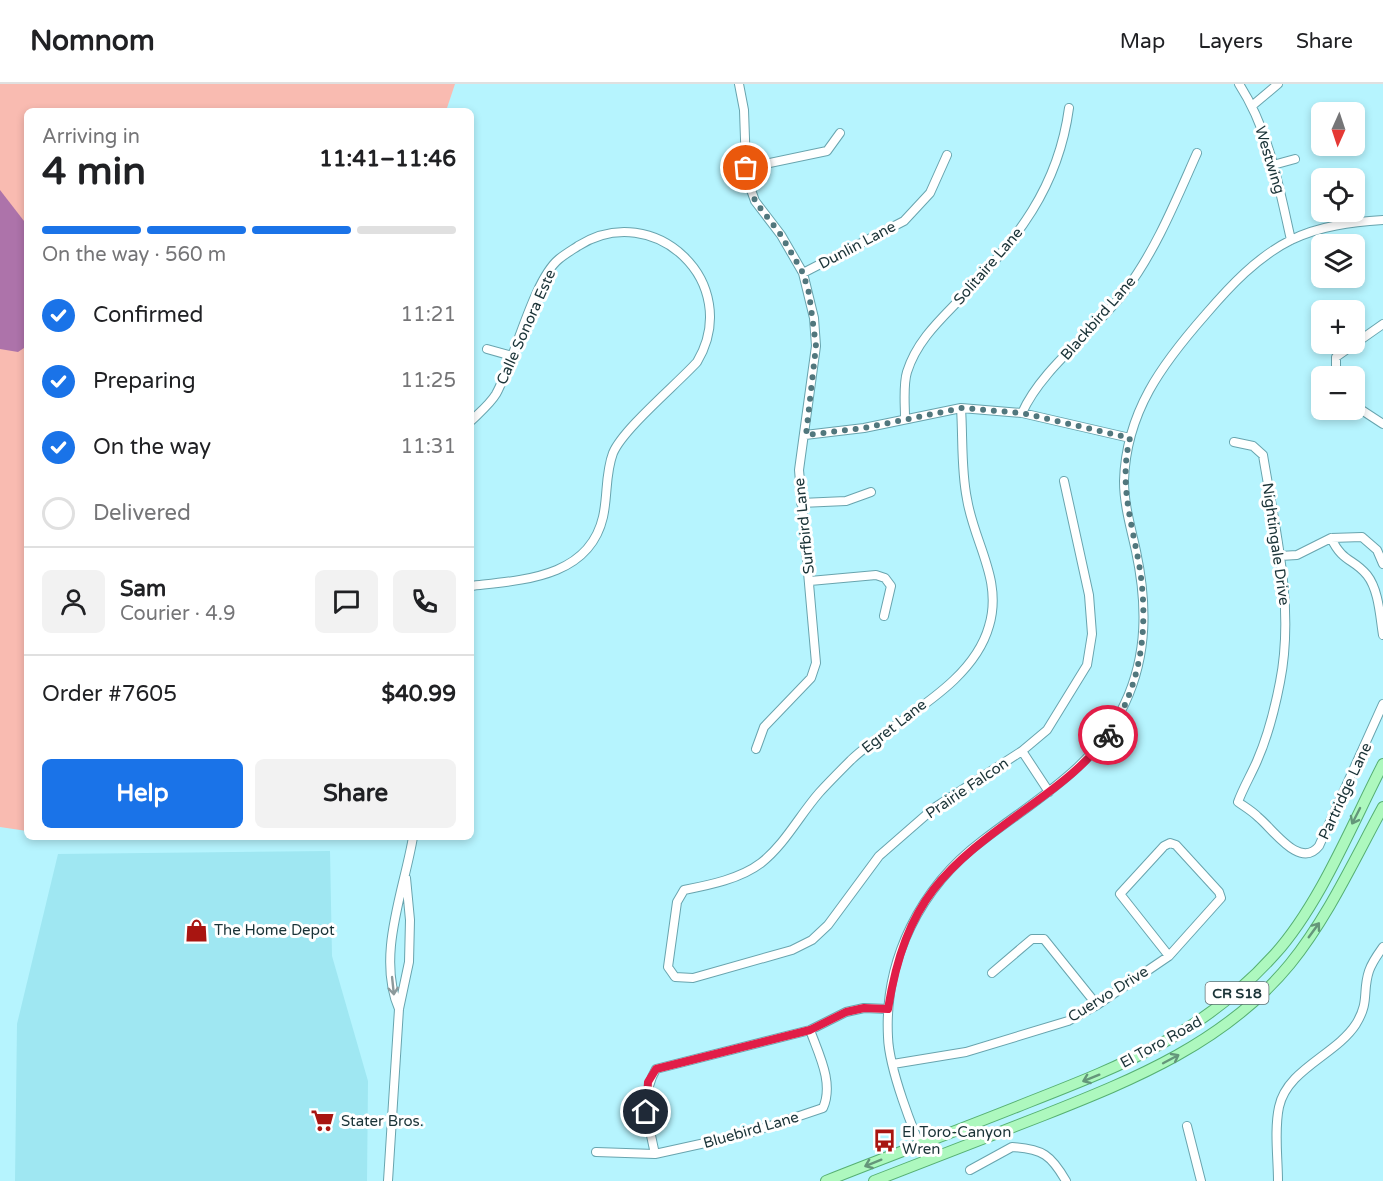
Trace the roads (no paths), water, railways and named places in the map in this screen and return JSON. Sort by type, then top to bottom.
[{"type":"main road","name":"El Toro Road","points":[[826,1181],[1119,1066],[1203,1020],[1238,992],[1276,952],[1308,909],[1383,764]]},
{"type":"main road","name":"El Toro Road","points":[[874,1181],[1127,1082],[1213,1035],[1249,1005],[1289,964],[1322,920],[1383,807]]},
{"type":"street","name":"Surfbird Lane","points":[[739,84],[744,110],[746,168],[755,201],[781,235],[803,273],[814,318],[816,346],[806,435],[799,470],[816,663],[811,678],[764,727],[756,749]]},
{"type":"street","name":"Westwing","points":[[1239,84],[1253,105],[1273,165],[1291,240]]},
{"type":"street","points":[[1253,105],[1278,84]]},
{"type":"street","name":"Solitaire Lane","points":[[905,418],[906,374],[922,339],[1005,251],[1033,212],[1064,142],[1069,108]]},
{"type":"street","points":[[746,168],[826,151],[840,133]]},
{"type":"street","name":"Blackbird Lane","points":[[1022,413],[1032,391],[1125,291],[1155,243],[1197,153]]},
{"type":"street","name":"Dunlin Lane","points":[[803,273],[904,220],[930,193],[947,155]]},
{"type":"street","points":[[1273,165],[1295,159]]},
{"type":"street","points":[[927,1161],[919,1144],[893,1064],[888,1039],[888,1009],[901,948],[917,911],[945,874],[978,844],[1086,762],[1110,732],[1125,703],[1138,669],[1144,633],[1144,597],[1125,493],[1126,459],[1130,438],[1148,391],[1167,358],[1233,284],[1268,254],[1291,240],[1352,222],[1383,220]]},
{"type":"street","name":"Calle Sonora Este","points":[[474,418],[495,396],[545,277],[558,260],[581,244],[601,236],[630,233],[658,237],[686,257],[707,289],[712,312],[710,335],[704,351],[697,362],[631,429],[614,451],[607,474],[603,515],[598,532],[579,556],[557,572],[474,586]]},
{"type":"street","points":[[1336,366],[1336,357],[1383,324]]},
{"type":"street","points":[[487,348],[512,356]]},
{"type":"street","points":[[806,435],[864,428],[962,408],[1022,413],[1130,438]]},
{"type":"street","name":"Egret Lane","points":[[675,977],[668,967],[677,902],[684,890],[732,877],[760,863],[787,836],[819,793],[853,759],[963,673],[978,651],[989,626],[995,595],[986,556],[973,528],[966,497],[962,408]]},
{"type":"street","points":[[1365,412],[1383,424]]},
{"type":"street","name":"Nightingale Drive","points":[[1234,442],[1253,446],[1262,452],[1280,556],[1285,605],[1281,681],[1265,741],[1238,802],[1258,817],[1289,847]]},
{"type":"street","name":"Prairie Falcon","points":[[675,977],[693,978],[792,950],[812,940],[828,925],[879,856],[934,808],[1022,751],[1047,729],[1087,666],[1092,634],[1089,595],[1064,481]]},
{"type":"street","points":[[801,503],[846,501],[871,492]]},
{"type":"street","points":[[1280,556],[1297,555],[1331,538],[1362,537],[1377,550],[1383,564]]},
{"type":"street","points":[[1331,538],[1339,554],[1368,577],[1373,588],[1383,635]]},
{"type":"street","points":[[810,580],[876,574],[885,578],[891,586],[884,616]]},
{"type":"street","name":"Partridge Lane","points":[[1289,847],[1309,854],[1319,846],[1383,704]]},
{"type":"street","points":[[1022,751],[1049,792]]},
{"type":"street","points":[[399,1009],[393,994],[393,936],[412,840]]},
{"type":"street","name":"Cuervo Drive","points":[[893,1064],[966,1052],[1068,1021],[1097,1005],[1169,956],[1221,898],[1219,892],[1176,845],[1170,843],[1164,846],[1120,894],[1169,956]]},
{"type":"street","points":[[388,1181],[399,1009],[409,962],[410,930],[406,878]]},
{"type":"street","points":[[393,936],[410,930]]},
{"type":"street","points":[[992,973],[1032,939],[1044,939],[1097,1005]]},
{"type":"street","points":[[1278,1181],[1278,1108],[1283,1093],[1290,1083],[1335,1047],[1354,1026],[1367,1000],[1370,968],[1383,947]]},
{"type":"street","points":[[655,1154],[646,1112],[648,1082],[656,1069],[810,1030],[846,1012],[864,1008],[888,1009]]},
{"type":"street","name":"Bluebird Lane","points":[[596,1152],[655,1154],[746,1134],[823,1108],[828,1096],[826,1076],[810,1030]]},
{"type":"street","points":[[1187,1126],[1202,1181]]},
{"type":"street","points":[[970,1170],[1012,1147],[1044,1152],[1054,1161],[1066,1181]]},
{"type":"place","name":"The Home Depot","points":[[196,930]]},
{"type":"place","name":"Stater Bros.","points":[[323,1121]]},
{"type":"place","name":"El Toro-Canyon Wren","points":[[884,1141]]}]
